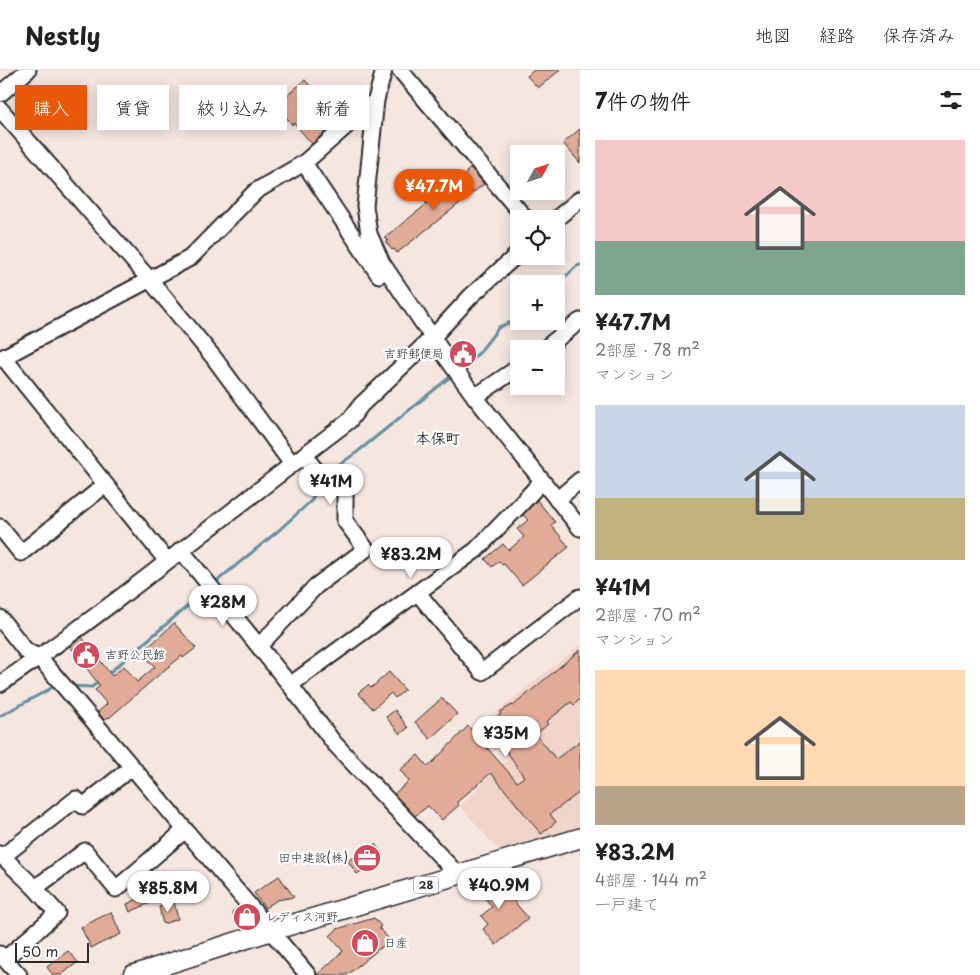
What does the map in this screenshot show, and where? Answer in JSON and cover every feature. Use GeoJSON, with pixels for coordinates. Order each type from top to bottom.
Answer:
{"type":"FeatureCollection","features":[{"type":"Feature","properties":{"kind":"main road","name":"28"},"geometry":{"type":"LineString","coordinates":[[133,975],[580,838]]}},
{"type":"Feature","properties":{"kind":"street"},"geometry":{"type":"LineString","coordinates":[[0,94],[28,70]]}},
{"type":"Feature","properties":{"kind":"street"},"geometry":{"type":"LineString","coordinates":[[384,70],[376,100],[365,206],[369,234],[382,263],[475,397],[541,482],[580,528]]}},
{"type":"Feature","properties":{"kind":"street"},"geometry":{"type":"LineString","coordinates":[[400,70],[518,210]]}},
{"type":"Feature","properties":{"kind":"street"},"geometry":{"type":"LineString","coordinates":[[167,562],[2,358],[190,258],[256,191],[304,163],[376,100]]}},
{"type":"Feature","properties":{"kind":"street"},"geometry":{"type":"LineString","coordinates":[[0,109],[150,280],[298,460],[322,478],[338,484],[345,494],[345,521],[366,549],[316,586],[259,646]]}},
{"type":"Feature","properties":{"kind":"street"},"geometry":{"type":"LineString","coordinates":[[304,163],[381,278],[396,283]]}},
{"type":"Feature","properties":{"kind":"street"},"geometry":{"type":"LineString","coordinates":[[565,212],[580,199]]}},
{"type":"Feature","properties":{"kind":"street"},"geometry":{"type":"LineString","coordinates":[[0,684],[167,562],[350,421],[361,405],[433,337],[471,296],[510,260]]}},
{"type":"Feature","properties":{"kind":"street"},"geometry":{"type":"LineString","coordinates":[[556,340],[580,321]]}},
{"type":"Feature","properties":{"kind":"street"},"geometry":{"type":"LineString","coordinates":[[475,397],[510,373]]}},
{"type":"Feature","properties":{"kind":"street"},"geometry":{"type":"LineString","coordinates":[[557,500],[580,480]]}},
{"type":"Feature","properties":{"kind":"street"},"geometry":{"type":"LineString","coordinates":[[290,685],[476,550],[541,482]]}},
{"type":"Feature","properties":{"kind":"street"},"geometry":{"type":"LineString","coordinates":[[0,527],[21,553],[105,485]]}},
{"type":"Feature","properties":{"kind":"street"},"geometry":{"type":"LineString","coordinates":[[181,550],[290,685],[334,743],[458,875]]}},
{"type":"Feature","properties":{"kind":"street"},"geometry":{"type":"LineString","coordinates":[[418,593],[482,672],[580,597]]}},
{"type":"Feature","properties":{"kind":"street"},"geometry":{"type":"LineString","coordinates":[[0,618],[26,650],[39,657],[308,975]]}},
{"type":"Feature","properties":{"kind":"street"},"geometry":{"type":"LineString","coordinates":[[19,975],[2,956],[57,913],[35,888],[1,856],[76,799],[82,806],[132,767]]}},
{"type":"Feature","properties":{"kind":"street"},"geometry":{"type":"LineString","coordinates":[[35,888],[85,850],[116,889],[185,830]]}},
{"type":"Feature","properties":{"kind":"shaded area"},"geometry":{"type":"Polygon","coordinates":[[[580,645],[580,826],[500,852],[460,806],[507,760],[480,725],[580,645]]]}},
{"type":"Feature","properties":{"kind":"building"},"geometry":{"type":"Polygon","coordinates":[[[534,70],[560,70],[538,88],[527,76],[534,70]]]}},
{"type":"Feature","properties":{"kind":"building"},"geometry":{"type":"Polygon","coordinates":[[[305,80],[309,85],[299,85],[305,80]]]}},
{"type":"Feature","properties":{"kind":"building"},"geometry":{"type":"Polygon","coordinates":[[[297,87],[297,126],[294,123],[292,125],[287,118],[287,96],[297,87]]]}},
{"type":"Feature","properties":{"kind":"building"},"geometry":{"type":"Polygon","coordinates":[[[580,129],[580,163],[565,145],[563,143],[580,129]]]}},
{"type":"Feature","properties":{"kind":"building"},"geometry":{"type":"Polygon","coordinates":[[[300,130],[327,130],[312,144],[300,130]]]}},
{"type":"Feature","properties":{"kind":"building"},"geometry":{"type":"Polygon","coordinates":[[[471,168],[484,184],[397,253],[394,249],[392,250],[385,237],[427,204],[425,202],[433,196],[435,199],[471,168]]]}},
{"type":"Feature","properties":{"kind":"building"},"geometry":{"type":"Polygon","coordinates":[[[537,500],[555,522],[551,525],[569,547],[522,585],[504,564],[502,565],[499,561],[492,567],[485,559],[503,544],[509,550],[524,537],[517,529],[528,520],[523,515],[537,500]]]}},
{"type":"Feature","properties":{"kind":"building"},"geometry":{"type":"Polygon","coordinates":[[[174,623],[196,648],[183,658],[182,656],[109,718],[104,720],[98,712],[107,704],[95,690],[100,686],[70,646],[82,637],[112,676],[124,666],[137,682],[155,667],[142,653],[174,623]]]}},
{"type":"Feature","properties":{"kind":"building"},"geometry":{"type":"Polygon","coordinates":[[[580,650],[580,699],[574,705],[571,702],[546,722],[548,724],[536,734],[556,759],[580,741],[580,792],[550,814],[556,822],[541,834],[491,773],[457,802],[459,805],[442,820],[428,806],[415,816],[394,794],[409,781],[400,770],[418,755],[428,767],[468,726],[517,782],[524,777],[488,724],[501,714],[500,712],[513,706],[580,650]]]}},
{"type":"Feature","properties":{"kind":"building"},"geometry":{"type":"Polygon","coordinates":[[[389,672],[405,690],[395,698],[391,693],[373,709],[358,693],[368,685],[371,688],[389,672]]]}},
{"type":"Feature","properties":{"kind":"building"},"geometry":{"type":"Polygon","coordinates":[[[442,698],[457,714],[430,739],[415,722],[442,698]]]}},
{"type":"Feature","properties":{"kind":"building"},"geometry":{"type":"Polygon","coordinates":[[[395,710],[408,728],[400,734],[386,717],[395,710]]]}},
{"type":"Feature","properties":{"kind":"building"},"geometry":{"type":"Polygon","coordinates":[[[375,844],[383,855],[357,874],[348,861],[375,844]]]}},
{"type":"Feature","properties":{"kind":"building"},"geometry":{"type":"Polygon","coordinates":[[[279,876],[294,897],[277,900],[265,908],[254,893],[279,876]]]}},
{"type":"Feature","properties":{"kind":"building"},"geometry":{"type":"Polygon","coordinates":[[[493,876],[528,918],[496,945],[483,929],[488,924],[481,916],[492,907],[473,883],[493,876]]]}},
{"type":"Feature","properties":{"kind":"building"},"geometry":{"type":"Polygon","coordinates":[[[149,894],[152,902],[130,912],[127,904],[149,894]]]}},
{"type":"Feature","properties":{"kind":"building"},"geometry":{"type":"Polygon","coordinates":[[[174,902],[178,919],[163,924],[159,907],[174,902]]]}},
{"type":"Feature","properties":{"kind":"building"},"geometry":{"type":"Polygon","coordinates":[[[238,907],[251,923],[241,926],[232,912],[238,907]]]}},
{"type":"Feature","properties":{"kind":"building"},"geometry":{"type":"Polygon","coordinates":[[[111,912],[121,934],[91,948],[81,927],[111,912]]]}},
{"type":"Feature","properties":{"kind":"building"},"geometry":{"type":"Polygon","coordinates":[[[374,918],[381,926],[379,928],[390,940],[347,975],[317,975],[343,951],[330,936],[337,929],[374,918]]]}},
{"type":"Feature","properties":{"kind":"building"},"geometry":{"type":"Polygon","coordinates":[[[68,951],[78,962],[61,975],[53,975],[47,967],[68,951]]]}},
{"type":"Feature","properties":{"kind":"waterway"},"geometry":{"type":"LineString","coordinates":[[565,277],[580,265]]}},
{"type":"Feature","properties":{"kind":"waterway"},"geometry":{"type":"LineString","coordinates":[[463,366],[479,353],[499,327],[510,323]]}},
{"type":"Feature","properties":{"kind":"waterway"},"geometry":{"type":"LineString","coordinates":[[325,474],[356,453],[450,377]]}},
{"type":"Feature","properties":{"kind":"waterway"},"geometry":{"type":"LineString","coordinates":[[217,581],[311,501],[320,482]]}},
{"type":"Feature","properties":{"kind":"waterway"},"geometry":{"type":"LineString","coordinates":[[108,674],[204,592]]}},
{"type":"Feature","properties":{"kind":"waterway"},"geometry":{"type":"LineString","coordinates":[[70,686],[92,687],[99,681]]}},
{"type":"Feature","properties":{"kind":"waterway"},"geometry":{"type":"LineString","coordinates":[[0,716],[57,685]]}},
{"type":"Feature","properties":{"kind":"place","name":"吉野郵便局"},"geometry":{"type":"Point","coordinates":[463,354]}},
{"type":"Feature","properties":{"kind":"place","name":"吉野公民館"},"geometry":{"type":"Point","coordinates":[86,655]}},
{"type":"Feature","properties":{"kind":"place","name":"田中建設(株)"},"geometry":{"type":"Point","coordinates":[367,858]}},
{"type":"Feature","properties":{"kind":"place","name":"レディス河野"},"geometry":{"type":"Point","coordinates":[247,917]}},
{"type":"Feature","properties":{"kind":"place","name":"日産"},"geometry":{"type":"Point","coordinates":[365,943]}},
{"type":"Feature","properties":{"kind":"district","name":"本保町"},"geometry":{"type":"Point","coordinates":[438,439]}}]}
